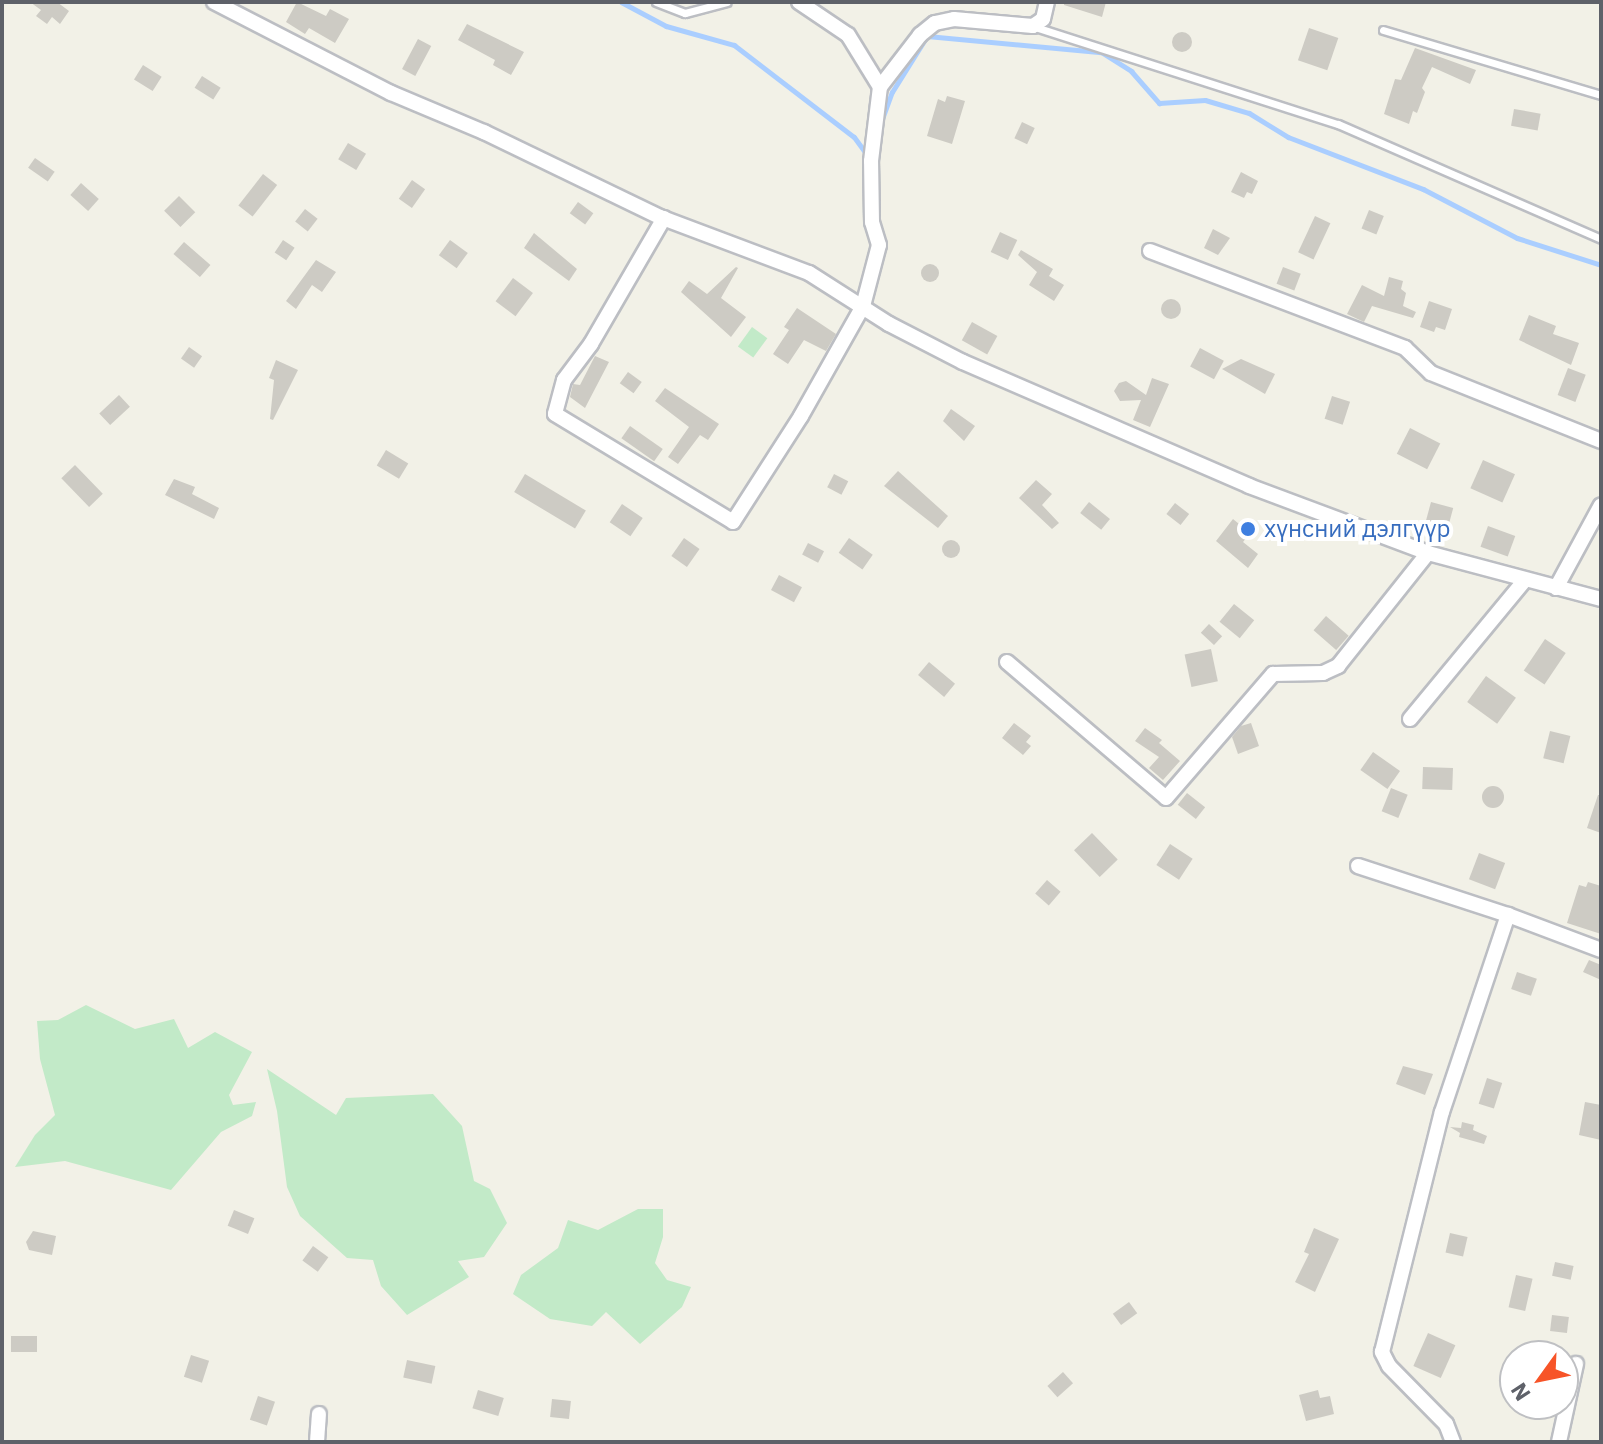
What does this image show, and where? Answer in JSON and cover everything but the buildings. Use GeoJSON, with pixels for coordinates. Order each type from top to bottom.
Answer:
{"type":"FeatureCollection","features":[{"type":"Feature","properties":{"kind":"street"},"geometry":{"type":"LineString","coordinates":[[214,2],[391,93],[484,132],[664,218],[809,273],[914,339],[1263,492],[1428,553],[1601,599]]}},
{"type":"Feature","properties":{"kind":"street"},"geometry":{"type":"LineString","coordinates":[[799,2],[848,35],[880,87]]}},
{"type":"Feature","properties":{"kind":"street"},"geometry":{"type":"LineString","coordinates":[[664,218],[591,344],[564,380],[555,414],[733,522],[801,416],[863,306],[879,245],[872,222],[871,161],[880,87],[920,35],[935,23],[954,19],[1033,26],[1043,19],[1047,2]]}},
{"type":"Feature","properties":{"kind":"street"},"geometry":{"type":"LineString","coordinates":[[1150,251],[1405,348],[1431,373],[1601,441]]}},
{"type":"Feature","properties":{"kind":"street"},"geometry":{"type":"LineString","coordinates":[[1556,588],[1601,505]]}},
{"type":"Feature","properties":{"kind":"street"},"geometry":{"type":"LineString","coordinates":[[1007,662],[1166,798],[1273,674],[1323,673],[1338,666],[1428,553]]}},
{"type":"Feature","properties":{"kind":"street"},"geometry":{"type":"LineString","coordinates":[[1410,719],[1525,580]]}},
{"type":"Feature","properties":{"kind":"street"},"geometry":{"type":"LineString","coordinates":[[1358,866],[1508,915],[1601,950]]}},
{"type":"Feature","properties":{"kind":"street"},"geometry":{"type":"LineString","coordinates":[[1453,1442],[1446,1424],[1389,1366],[1382,1352],[1442,1112],[1508,915]]}},
{"type":"Feature","properties":{"kind":"street"},"geometry":{"type":"LineString","coordinates":[[317,1442],[319,1414]]}},
{"type":"Feature","properties":{"kind":"street"},"geometry":{"type":"LineString","coordinates":[[1559,1442],[1564,1420]]}},
{"type":"Feature","properties":{"kind":"lane"},"geometry":{"type":"LineString","coordinates":[[656,2],[685,13],[727,2]]}},
{"type":"Feature","properties":{"kind":"lane"},"geometry":{"type":"LineString","coordinates":[[1033,26],[1338,124],[1601,239]]}},
{"type":"Feature","properties":{"kind":"lane"},"geometry":{"type":"LineString","coordinates":[[1383,30],[1601,95]]}},
{"type":"Feature","properties":{"kind":"green space"},"geometry":{"type":"Polygon","coordinates":[[[752,327],[767,338],[753,358],[738,346],[752,327]]]}},
{"type":"Feature","properties":{"kind":"green space"},"geometry":{"type":"Polygon","coordinates":[[[86,1005],[135,1029],[174,1019],[188,1048],[215,1032],[252,1052],[229,1095],[233,1105],[256,1102],[252,1116],[221,1132],[171,1190],[65,1161],[15,1167],[35,1135],[55,1115],[40,1059],[37,1021],[58,1020],[86,1005]]]}},
{"type":"Feature","properties":{"kind":"green space"},"geometry":{"type":"Polygon","coordinates":[[[267,1069],[336,1115],[346,1098],[433,1094],[462,1126],[474,1181],[490,1189],[507,1223],[484,1257],[458,1261],[469,1277],[407,1315],[381,1286],[373,1260],[347,1258],[300,1216],[287,1187],[277,1111],[267,1069]]]}},
{"type":"Feature","properties":{"kind":"green space"},"geometry":{"type":"Polygon","coordinates":[[[638,1209],[663,1209],[663,1237],[655,1263],[667,1280],[691,1287],[682,1307],[640,1344],[606,1312],[592,1326],[550,1319],[513,1294],[521,1275],[558,1248],[568,1220],[598,1230],[638,1209]]]}},
{"type":"Feature","properties":{"kind":"waterway"},"geometry":{"type":"LineString","coordinates":[[621,2],[666,26],[734,45],[854,137],[867,155]]}},
{"type":"Feature","properties":{"kind":"waterway"},"geometry":{"type":"LineString","coordinates":[[882,119],[892,92],[927,36],[1101,52],[1131,71],[1159,103],[1205,100],[1249,113],[1288,137],[1423,189],[1517,238],[1601,265]]}},
{"type":"Feature","properties":{"kind":"place","name":"хүнсний дэлгүүр"},"geometry":{"type":"Point","coordinates":[1248,529]}}]}
